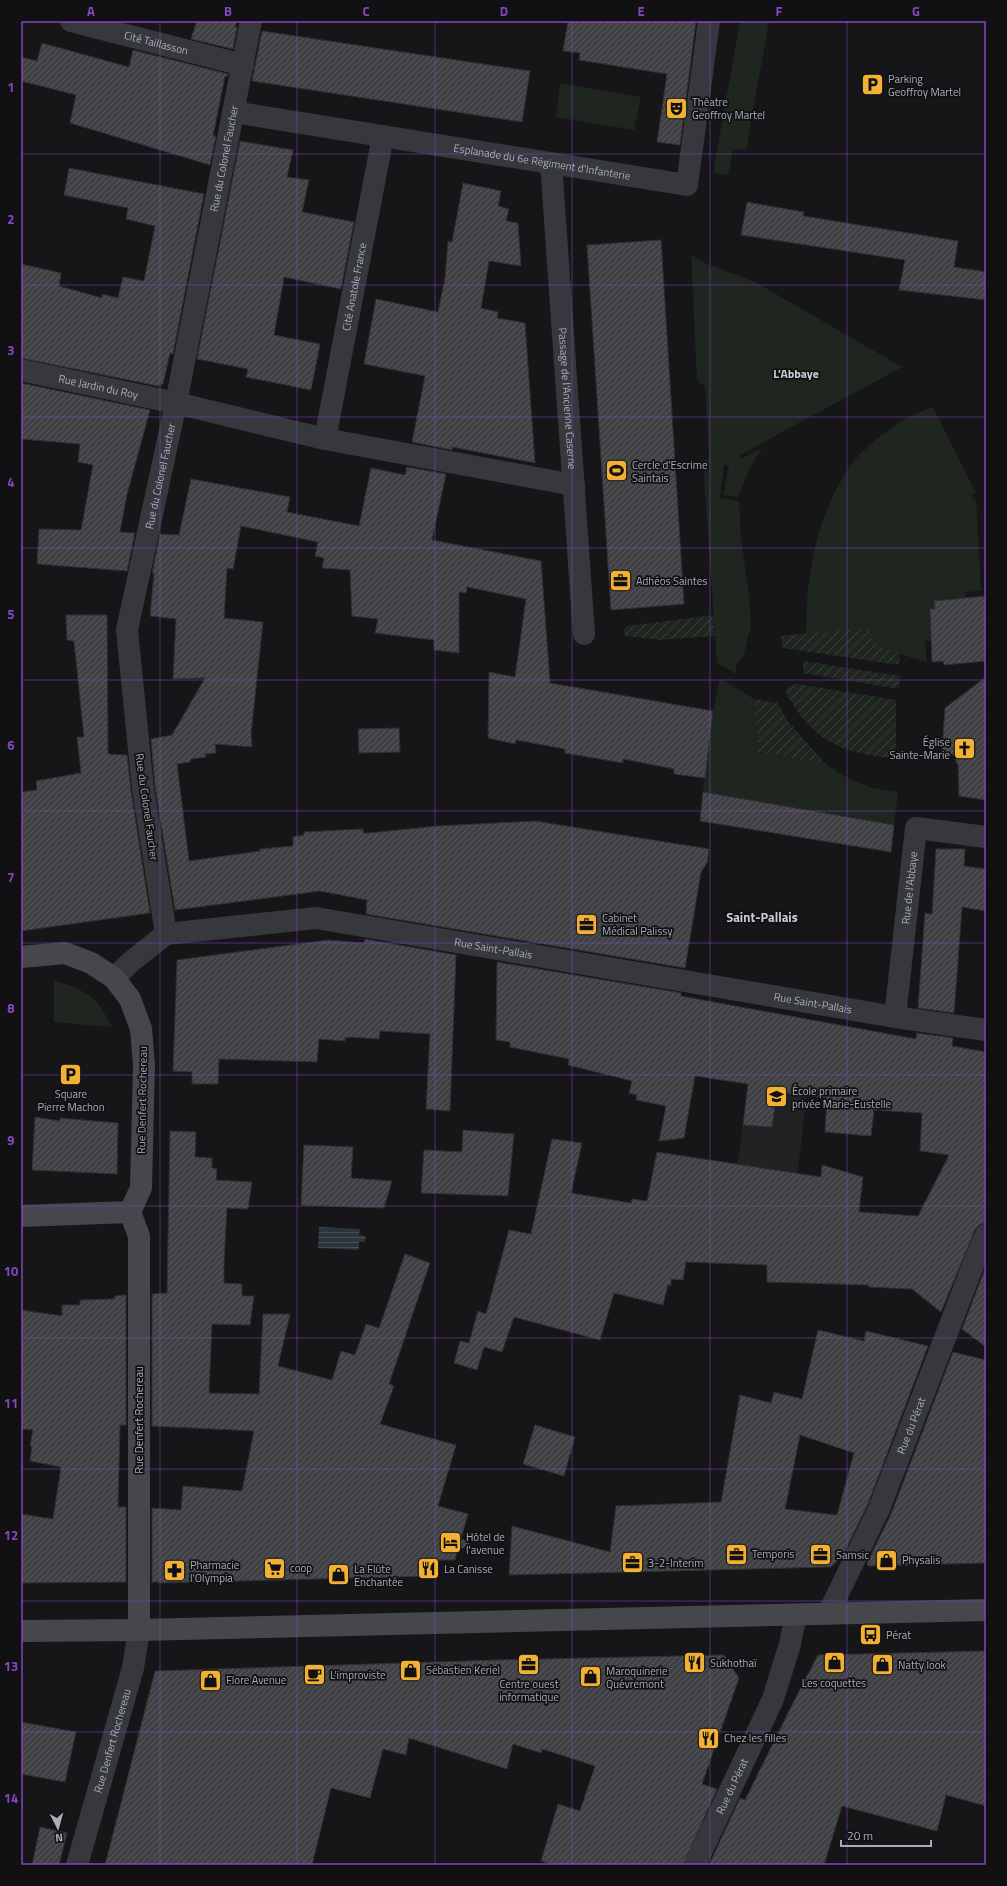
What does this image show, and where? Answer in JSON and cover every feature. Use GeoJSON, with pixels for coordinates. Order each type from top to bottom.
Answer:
{"type":"FeatureCollection","features":[{"type":"Feature","properties":{"kind":"main road"},"geometry":{"type":"LineString","coordinates":[[21,957],[65,953],[92,963],[114,978]]}},
{"type":"Feature","properties":{"kind":"main road","name":"Rue Denfert Rochereau"},"geometry":{"type":"LineString","coordinates":[[114,978],[130,999],[142,1029],[144,1065],[141,1188],[130,1212],[140,1236],[139,1630]]}},
{"type":"Feature","properties":{"kind":"main road"},"geometry":{"type":"LineString","coordinates":[[21,1216],[130,1212]]}},
{"type":"Feature","properties":{"kind":"main road"},"geometry":{"type":"LineString","coordinates":[[21,1630],[139,1630],[986,1610]]}},
{"type":"Feature","properties":{"kind":"street","name":"Cité Taillasson"},"geometry":{"type":"LineString","coordinates":[[71,21],[243,65]]}},
{"type":"Feature","properties":{"kind":"street","name":"Rue du Colonel Faucher"},"geometry":{"type":"LineString","coordinates":[[166,934],[143,789],[126,630],[176,403],[252,21]]}},
{"type":"Feature","properties":{"kind":"street","name":"Esplanade du 6e Régiment d'Infanterie"},"geometry":{"type":"LineString","coordinates":[[233,112],[687,185],[709,21]]}},
{"type":"Feature","properties":{"kind":"street","name":"Cité Anatole France"},"geometry":{"type":"LineString","coordinates":[[325,439],[384,136]]}},
{"type":"Feature","properties":{"kind":"street","name":"Passage de l'Ancienne Caserne"},"geometry":{"type":"LineString","coordinates":[[551,163],[584,634]]}},
{"type":"Feature","properties":{"kind":"street","name":"Rue Jardin du Roy"},"geometry":{"type":"LineString","coordinates":[[21,370],[176,403]]}},
{"type":"Feature","properties":{"kind":"street"},"geometry":{"type":"LineString","coordinates":[[176,403],[325,439],[574,485]]}},
{"type":"Feature","properties":{"kind":"street","name":"Rue de l'Abbaye"},"geometry":{"type":"LineString","coordinates":[[895,1018],[916,828],[986,837]]}},
{"type":"Feature","properties":{"kind":"street","name":"Rue Saint-Pallais"},"geometry":{"type":"LineString","coordinates":[[166,934],[316,918],[895,1018],[986,1030]]}},
{"type":"Feature","properties":{"kind":"street"},"geometry":{"type":"LineString","coordinates":[[114,978],[166,934]]}},
{"type":"Feature","properties":{"kind":"street","name":"Rue du Pérat"},"geometry":{"type":"LineString","coordinates":[[828,1614],[879,1509],[986,1235]]}},
{"type":"Feature","properties":{"kind":"street","name":"Rue du Pérat"},"geometry":{"type":"LineString","coordinates":[[695,1865],[773,1699],[790,1644],[796,1615]]}},
{"type":"Feature","properties":{"kind":"street","name":"Rue Denfert Rochereau"},"geometry":{"type":"LineString","coordinates":[[77,1865],[133,1668],[139,1630]]}},
{"type":"Feature","properties":{"kind":"shaded area"},"geometry":{"type":"Polygon","coordinates":[[[740,21],[769,21],[746,150],[733,149],[728,175],[713,173],[740,21]]]}},
{"type":"Feature","properties":{"kind":"shaded area"},"geometry":{"type":"Polygon","coordinates":[[[560,83],[641,97],[634,130],[556,117],[560,83]]]}},
{"type":"Feature","properties":{"kind":"shaded area"},"geometry":{"type":"Polygon","coordinates":[[[691,255],[705,263],[755,282],[902,367],[740,455],[741,459],[763,448],[752,465],[738,497],[723,495],[729,465],[724,465],[720,498],[739,501],[741,539],[749,594],[751,625],[744,654],[736,665],[736,674],[717,663],[703,462],[709,458],[705,387],[697,380],[691,255]]]}},
{"type":"Feature","properties":{"kind":"shaded area"},"geometry":{"type":"Polygon","coordinates":[[[933,407],[976,493],[972,494],[973,500],[976,500],[981,591],[965,592],[965,601],[934,601],[935,609],[930,609],[931,641],[925,641],[927,662],[900,654],[872,641],[806,633],[808,590],[815,548],[828,507],[837,487],[853,462],[873,442],[906,419],[933,407]]]}},
{"type":"Feature","properties":{"kind":"shaded area"},"geometry":{"type":"Polygon","coordinates":[[[713,615],[715,636],[659,640],[625,636],[623,630],[627,626],[713,615]]]}},
{"type":"Feature","properties":{"kind":"shaded area"},"geometry":{"type":"Polygon","coordinates":[[[870,628],[872,641],[900,654],[899,665],[783,648],[781,636],[806,633],[870,628]]]}},
{"type":"Feature","properties":{"kind":"shaded area"},"geometry":{"type":"Polygon","coordinates":[[[803,661],[900,676],[899,689],[803,673],[803,661]]]}},
{"type":"Feature","properties":{"kind":"shaded area"},"geometry":{"type":"Polygon","coordinates":[[[720,678],[754,699],[758,752],[826,764],[844,776],[872,788],[898,792],[894,825],[703,792],[713,711],[720,678]]]}},
{"type":"Feature","properties":{"kind":"shaded area"},"geometry":{"type":"Polygon","coordinates":[[[797,684],[896,700],[896,759],[848,750],[827,740],[801,717],[787,695],[786,690],[790,686],[797,684]]]}},
{"type":"Feature","properties":{"kind":"shaded area"},"geometry":{"type":"Polygon","coordinates":[[[754,699],[777,703],[789,723],[826,764],[758,752],[754,699]]]}},
{"type":"Feature","properties":{"kind":"shaded area"},"geometry":{"type":"Polygon","coordinates":[[[54,981],[77,988],[88,994],[97,1002],[112,1027],[54,1022],[54,981]]]}},
{"type":"Feature","properties":{"kind":"shaded area","name":"École primaire privée Marie-Eustelle"},"geometry":{"type":"Polygon","coordinates":[[[758,1010],[815,1021],[796,1188],[730,1222],[758,1010]]]}},
{"type":"Feature","properties":{"kind":"shaded area"},"geometry":{"type":"Polygon","coordinates":[[[319,1227],[360,1229],[359,1235],[365,1236],[366,1239],[364,1242],[359,1242],[359,1250],[318,1248],[319,1227]]]}},
{"type":"Feature","properties":{"kind":"building"},"geometry":{"type":"Polygon","coordinates":[[[197,21],[236,21],[235,27],[237,27],[233,49],[191,39],[197,21]]]}},
{"type":"Feature","properties":{"kind":"building","name":"Thêatre Geoffroy Martel"},"geometry":{"type":"Polygon","coordinates":[[[568,21],[696,21],[680,145],[657,142],[667,74],[579,60],[580,53],[563,51],[568,21]]]}},
{"type":"Feature","properties":{"kind":"building"},"geometry":{"type":"Polygon","coordinates":[[[262,31],[530,71],[522,122],[252,81],[262,31]]]}},
{"type":"Feature","properties":{"kind":"building"},"geometry":{"type":"Polygon","coordinates":[[[42,43],[129,67],[133,50],[228,74],[227,77],[225,76],[213,136],[216,136],[210,165],[70,123],[76,95],[21,81],[21,57],[37,61],[42,43]]]}},
{"type":"Feature","properties":{"kind":"building"},"geometry":{"type":"Polygon","coordinates":[[[240,141],[293,150],[287,177],[309,180],[302,212],[354,222],[341,289],[284,277],[274,335],[320,344],[311,390],[246,377],[248,369],[197,359],[240,141]]]}},
{"type":"Feature","properties":{"kind":"building"},"geometry":{"type":"Polygon","coordinates":[[[69,168],[204,194],[173,354],[170,353],[163,384],[158,386],[21,358],[21,264],[61,273],[59,286],[102,298],[102,294],[118,298],[123,277],[144,281],[155,226],[126,219],[128,208],[64,195],[69,168]]]}},
{"type":"Feature","properties":{"kind":"building"},"geometry":{"type":"Polygon","coordinates":[[[463,183],[501,191],[498,206],[509,209],[506,221],[518,223],[521,266],[489,261],[481,308],[498,312],[497,318],[525,323],[535,463],[452,447],[452,450],[412,442],[425,376],[364,364],[376,299],[438,312],[445,278],[448,241],[452,242],[463,183]]]}},
{"type":"Feature","properties":{"kind":"building"},"geometry":{"type":"Polygon","coordinates":[[[747,202],[804,212],[803,216],[958,241],[954,267],[986,272],[986,300],[899,290],[905,260],[741,235],[747,202]]]}},
{"type":"Feature","properties":{"kind":"building"},"geometry":{"type":"Polygon","coordinates":[[[661,240],[684,604],[611,610],[587,245],[661,240]]]}},
{"type":"Feature","properties":{"kind":"building"},"geometry":{"type":"Polygon","coordinates":[[[21,383],[150,410],[127,494],[120,532],[135,533],[127,571],[37,564],[39,529],[81,530],[93,465],[78,462],[80,444],[21,439],[21,383]]]}},
{"type":"Feature","properties":{"kind":"building"},"geometry":{"type":"Polygon","coordinates":[[[407,467],[446,474],[432,540],[541,561],[550,683],[713,711],[705,778],[674,774],[674,769],[623,759],[623,763],[565,753],[565,749],[516,740],[515,744],[488,738],[489,672],[515,677],[526,599],[467,587],[466,593],[459,592],[459,653],[434,650],[434,640],[375,633],[378,619],[352,616],[350,570],[322,568],[324,558],[315,556],[318,542],[241,526],[233,569],[227,568],[224,618],[263,622],[251,734],[252,747],[215,744],[216,753],[205,754],[206,757],[191,759],[190,762],[177,764],[189,861],[260,851],[260,849],[293,846],[293,837],[304,835],[304,832],[363,829],[363,833],[369,833],[438,826],[535,821],[709,849],[707,863],[701,872],[685,968],[366,914],[367,900],[320,891],[175,910],[155,787],[151,739],[172,735],[205,678],[173,679],[176,619],[150,616],[154,573],[152,573],[160,534],[179,535],[191,479],[290,497],[287,512],[359,526],[371,468],[405,475],[407,467]]]}},
{"type":"Feature","properties":{"kind":"building"},"geometry":{"type":"Polygon","coordinates":[[[986,596],[986,661],[944,665],[943,661],[932,662],[930,609],[935,609],[934,601],[986,596]]]}},
{"type":"Feature","properties":{"kind":"building"},"geometry":{"type":"Polygon","coordinates":[[[66,615],[107,615],[108,754],[127,755],[131,791],[150,913],[21,931],[21,792],[37,790],[36,781],[81,773],[77,737],[84,737],[74,641],[67,640],[66,615]]]}},
{"type":"Feature","properties":{"kind":"building","name":"Église Sainte-Marie"},"geometry":{"type":"Polygon","coordinates":[[[986,677],[986,800],[959,796],[958,763],[956,763],[956,756],[942,751],[945,708],[986,677]]]}},
{"type":"Feature","properties":{"kind":"building"},"geometry":{"type":"Polygon","coordinates":[[[399,728],[400,752],[359,753],[358,729],[399,728]]]}},
{"type":"Feature","properties":{"kind":"building"},"geometry":{"type":"Polygon","coordinates":[[[703,792],[894,825],[891,852],[700,821],[703,792]]]}},
{"type":"Feature","properties":{"kind":"building"},"geometry":{"type":"Polygon","coordinates":[[[936,849],[965,849],[964,866],[986,869],[986,911],[962,907],[954,1013],[918,1008],[925,913],[932,914],[936,849]]]}},
{"type":"Feature","properties":{"kind":"building"},"geometry":{"type":"Polygon","coordinates":[[[365,939],[456,955],[450,1111],[426,1109],[430,1034],[380,1031],[379,1039],[351,1037],[345,1038],[345,1041],[319,1039],[317,1062],[219,1059],[218,1084],[192,1084],[192,1072],[173,1071],[177,960],[328,940],[364,943],[365,939]]]}},
{"type":"Feature","properties":{"kind":"building"},"geometry":{"type":"Polygon","coordinates":[[[497,962],[681,993],[681,996],[916,1039],[917,1033],[953,1038],[952,1046],[986,1052],[986,1223],[979,1225],[975,1230],[941,1312],[912,1289],[869,1287],[869,1285],[767,1282],[767,1265],[686,1262],[683,1280],[671,1279],[671,1285],[668,1285],[663,1305],[614,1293],[600,1340],[514,1317],[502,1352],[484,1347],[477,1370],[454,1363],[460,1341],[469,1343],[478,1311],[486,1314],[509,1230],[531,1234],[552,1139],[582,1143],[571,1193],[631,1203],[632,1199],[647,1201],[657,1152],[821,1177],[822,1165],[863,1177],[859,1212],[918,1216],[949,1155],[920,1151],[922,1113],[874,1110],[871,1136],[825,1132],[827,1098],[777,1092],[772,1127],[743,1125],[748,1084],[695,1076],[684,1138],[659,1141],[666,1106],[636,1100],[637,1095],[629,1093],[632,1081],[568,1065],[569,1059],[510,1047],[510,1042],[496,1040],[497,962]]]}},
{"type":"Feature","properties":{"kind":"building"},"geometry":{"type":"Polygon","coordinates":[[[35,1117],[60,1121],[60,1118],[118,1123],[117,1174],[32,1170],[35,1117]]]}},
{"type":"Feature","properties":{"kind":"building"},"geometry":{"type":"Polygon","coordinates":[[[463,1130],[514,1134],[508,1196],[421,1193],[424,1150],[462,1152],[463,1130]]]}},
{"type":"Feature","properties":{"kind":"building"},"geometry":{"type":"Polygon","coordinates":[[[170,1131],[196,1132],[195,1157],[212,1158],[212,1168],[217,1169],[216,1180],[252,1182],[248,1209],[227,1208],[224,1262],[224,1283],[242,1284],[242,1296],[254,1296],[250,1325],[212,1324],[209,1393],[259,1394],[263,1314],[290,1314],[278,1366],[332,1380],[341,1351],[355,1355],[366,1324],[379,1328],[405,1254],[430,1263],[389,1384],[394,1386],[380,1424],[456,1445],[438,1506],[468,1514],[461,1538],[470,1544],[457,1551],[455,1560],[436,1560],[436,1576],[152,1582],[152,1508],[181,1510],[183,1486],[242,1491],[254,1431],[152,1426],[152,1294],[167,1293],[170,1131]]]}},
{"type":"Feature","properties":{"kind":"building"},"geometry":{"type":"Polygon","coordinates":[[[304,1145],[353,1147],[351,1178],[392,1181],[384,1208],[301,1205],[304,1145]]]}},
{"type":"Feature","properties":{"kind":"building"},"geometry":{"type":"Polygon","coordinates":[[[986,1266],[986,1347],[962,1329],[986,1266]]]}},
{"type":"Feature","properties":{"kind":"building"},"geometry":{"type":"Polygon","coordinates":[[[126,1295],[126,1425],[120,1425],[118,1507],[126,1507],[126,1582],[21,1583],[21,1514],[53,1519],[61,1467],[30,1461],[32,1446],[30,1446],[33,1430],[21,1429],[21,1310],[62,1316],[62,1305],[80,1305],[80,1300],[114,1299],[115,1296],[126,1295]]]}},
{"type":"Feature","properties":{"kind":"building"},"geometry":{"type":"Polygon","coordinates":[[[818,1330],[864,1341],[866,1331],[928,1346],[868,1504],[842,1557],[831,1567],[509,1575],[512,1526],[610,1552],[616,1506],[721,1502],[740,1395],[771,1403],[774,1392],[802,1399],[818,1330]],[[800,1435],[785,1509],[837,1515],[854,1453],[800,1435]]]}},
{"type":"Feature","properties":{"kind":"building"},"geometry":{"type":"Polygon","coordinates":[[[953,1352],[986,1360],[986,1563],[868,1566],[867,1563],[891,1514],[953,1352]]]}},
{"type":"Feature","properties":{"kind":"building"},"geometry":{"type":"Polygon","coordinates":[[[535,1425],[575,1437],[564,1476],[523,1464],[535,1425]]]}},
{"type":"Feature","properties":{"kind":"building"},"geometry":{"type":"Polygon","coordinates":[[[986,1651],[986,1806],[946,1795],[937,1831],[842,1806],[824,1865],[709,1865],[740,1798],[745,1800],[818,1655],[986,1651]]]}},
{"type":"Feature","properties":{"kind":"building"},"geometry":{"type":"Polygon","coordinates":[[[724,1655],[739,1678],[702,1784],[717,1789],[683,1865],[555,1865],[541,1861],[558,1804],[580,1811],[595,1766],[542,1749],[541,1753],[513,1744],[507,1769],[409,1738],[406,1755],[383,1749],[370,1798],[331,1788],[312,1865],[105,1865],[155,1671],[496,1660],[724,1655]]]}},
{"type":"Feature","properties":{"kind":"building"},"geometry":{"type":"Polygon","coordinates":[[[21,1722],[76,1732],[65,1782],[21,1774],[21,1722]]]}},
{"type":"Feature","properties":{"kind":"building"},"geometry":{"type":"Polygon","coordinates":[[[40,1827],[67,1833],[59,1865],[32,1865],[40,1827]]]}},
{"type":"Feature","properties":{"kind":"place","name":"Parking Geoffroy Martel"},"geometry":{"type":"Point","coordinates":[872,85]}},
{"type":"Feature","properties":{"kind":"place","name":"Thêatre Geoffroy Martel"},"geometry":{"type":"Point","coordinates":[676,108]}},
{"type":"Feature","properties":{"kind":"place","name":"Cercle d'Escrime Saintais"},"geometry":{"type":"Point","coordinates":[617,471]}},
{"type":"Feature","properties":{"kind":"place","name":"Adhéos Saintes"},"geometry":{"type":"Point","coordinates":[620,581]}},
{"type":"Feature","properties":{"kind":"place","name":"Église Sainte-Marie"},"geometry":{"type":"Point","coordinates":[965,748]}},
{"type":"Feature","properties":{"kind":"place","name":"Cabinet Médical Palissy"},"geometry":{"type":"Point","coordinates":[587,924]}},
{"type":"Feature","properties":{"kind":"place","name":"Square Pierre Machon"},"geometry":{"type":"Point","coordinates":[71,1074]}},
{"type":"Feature","properties":{"kind":"place","name":"École primaire privée Marie-Eustelle"},"geometry":{"type":"Point","coordinates":[776,1097]}},
{"type":"Feature","properties":{"kind":"place","name":"Hôtel de l'avenue"},"geometry":{"type":"Point","coordinates":[450,1543]}},
{"type":"Feature","properties":{"kind":"place","name":"Temporis"},"geometry":{"type":"Point","coordinates":[736,1554]}},
{"type":"Feature","properties":{"kind":"place","name":"Samsic"},"geometry":{"type":"Point","coordinates":[820,1555]}},
{"type":"Feature","properties":{"kind":"place","name":"Physalis"},"geometry":{"type":"Point","coordinates":[886,1560]}},
{"type":"Feature","properties":{"kind":"place","name":"3-2-Interim"},"geometry":{"type":"Point","coordinates":[633,1563]}},
{"type":"Feature","properties":{"kind":"place","name":"coop"},"geometry":{"type":"Point","coordinates":[275,1568]}},
{"type":"Feature","properties":{"kind":"place","name":"La Canisse"},"geometry":{"type":"Point","coordinates":[429,1569]}},
{"type":"Feature","properties":{"kind":"place","name":"Pharmacie l'Olympia"},"geometry":{"type":"Point","coordinates":[175,1571]}},
{"type":"Feature","properties":{"kind":"place","name":"La Flûte Enchantée"},"geometry":{"type":"Point","coordinates":[338,1575]}},
{"type":"Feature","properties":{"kind":"place","name":"Pérat"},"geometry":{"type":"Point","coordinates":[870,1635]}},
{"type":"Feature","properties":{"kind":"place","name":"Sukhothaï"},"geometry":{"type":"Point","coordinates":[694,1663]}},
{"type":"Feature","properties":{"kind":"place","name":"Les coquettes"},"geometry":{"type":"Point","coordinates":[834,1663]}},
{"type":"Feature","properties":{"kind":"place","name":"Centre ouest informatique"},"geometry":{"type":"Point","coordinates":[529,1664]}},
{"type":"Feature","properties":{"kind":"place","name":"Natty look"},"geometry":{"type":"Point","coordinates":[883,1665]}},
{"type":"Feature","properties":{"kind":"place","name":"Sébastien Keriel"},"geometry":{"type":"Point","coordinates":[411,1670]}},
{"type":"Feature","properties":{"kind":"place","name":"L'improviste"},"geometry":{"type":"Point","coordinates":[314,1675]}},
{"type":"Feature","properties":{"kind":"place","name":"Maroquinerie Quévremont"},"geometry":{"type":"Point","coordinates":[591,1677]}},
{"type":"Feature","properties":{"kind":"place","name":"Flore Avenue"},"geometry":{"type":"Point","coordinates":[210,1680]}},
{"type":"Feature","properties":{"kind":"place","name":"Chez les filles"},"geometry":{"type":"Point","coordinates":[709,1738]}},
{"type":"Feature","properties":{"kind":"district","name":"L'Abbaye"},"geometry":{"type":"Point","coordinates":[796,373]}},
{"type":"Feature","properties":{"kind":"district","name":"Saint-Pallais"},"geometry":{"type":"Point","coordinates":[762,917]}}]}
